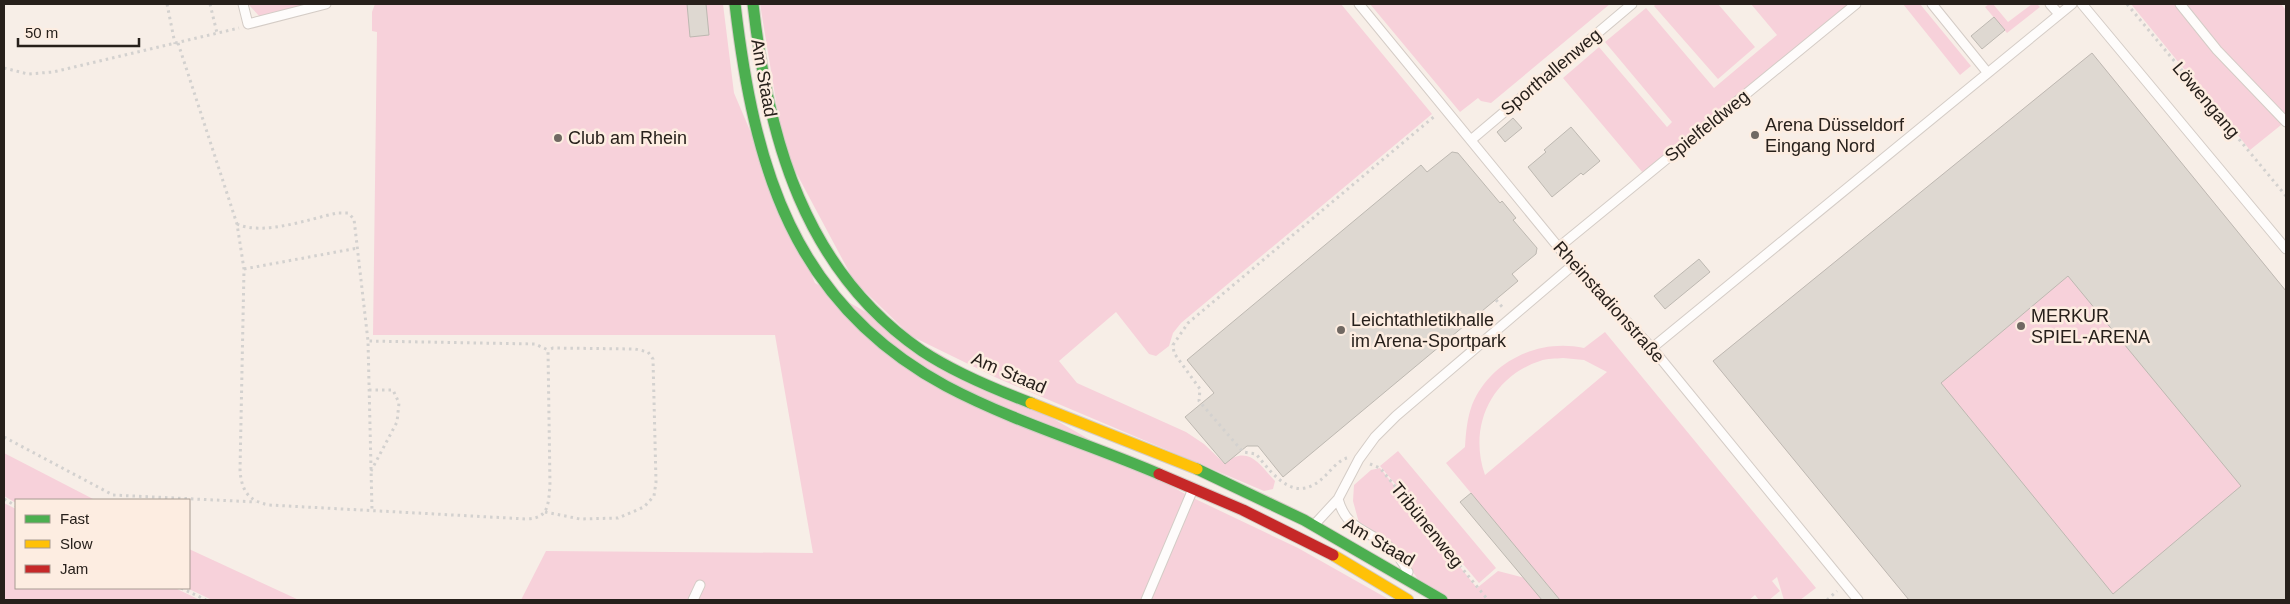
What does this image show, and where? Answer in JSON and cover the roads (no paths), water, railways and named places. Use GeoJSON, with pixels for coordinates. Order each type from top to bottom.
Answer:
{"type":"FeatureCollection","features":[{"type":"Feature","properties":{"kind":"street","name":"Am Staad"},"geometry":{"type":"LineString","coordinates":[[735,4],[746,85],[768,174],[785,218],[828,287],[853,315],[892,351],[946,386],[1193,488],[1289,532],[1408,600]]}},
{"type":"Feature","properties":{"kind":"street","name":"Am Staad"},"geometry":{"type":"LineString","coordinates":[[753,4],[770,116],[794,194],[807,221],[831,259],[862,298],[892,328],[948,367],[1160,453],[1260,497],[1314,525],[1442,600]]}},
{"type":"Feature","properties":{"kind":"lane"},"geometry":{"type":"LineString","coordinates":[[244,4],[248,24],[326,4]]}},
{"type":"Feature","properties":{"kind":"lane","name":"Rheinstadionstraße"},"geometry":{"type":"LineString","coordinates":[[1359,4],[1573,265],[1652,348],[1858,600]]}},
{"type":"Feature","properties":{"kind":"lane","name":"Sporthallenweg"},"geometry":{"type":"LineString","coordinates":[[1471,140],[1632,4]]}},
{"type":"Feature","properties":{"kind":"lane","name":"Spielfeldweg"},"geometry":{"type":"LineString","coordinates":[[1559,248],[1856,4]]}},
{"type":"Feature","properties":{"kind":"lane"},"geometry":{"type":"LineString","coordinates":[[1932,4],[1987,72]]}},
{"type":"Feature","properties":{"kind":"lane"},"geometry":{"type":"LineString","coordinates":[[2050,4],[2059,14]]}},
{"type":"Feature","properties":{"kind":"lane"},"geometry":{"type":"LineString","coordinates":[[1652,348],[2072,4]]}},
{"type":"Feature","properties":{"kind":"lane"},"geometry":{"type":"LineString","coordinates":[[2082,4],[2286,249]]}},
{"type":"Feature","properties":{"kind":"lane"},"geometry":{"type":"LineString","coordinates":[[2180,4],[2217,50],[2286,122]]}},
{"type":"Feature","properties":{"kind":"lane"},"geometry":{"type":"LineString","coordinates":[[1314,525],[1338,499],[1359,459],[1375,437],[1396,416],[1573,265]]}},
{"type":"Feature","properties":{"kind":"lane"},"geometry":{"type":"LineString","coordinates":[[1146,600],[1193,488]]}},
{"type":"Feature","properties":{"kind":"lane"},"geometry":{"type":"LineString","coordinates":[[1338,499],[1342,513],[1350,523],[1387,545],[1397,554],[1415,583]]}},
{"type":"Feature","properties":{"kind":"lane"},"geometry":{"type":"LineString","coordinates":[[693,600],[700,585]]}},
{"type":"Feature","properties":{"kind":"place","name":"Arena Düsseldorf Eingang Nord"},"geometry":{"type":"Point","coordinates":[1755,135]}},
{"type":"Feature","properties":{"kind":"place","name":"Club am Rhein"},"geometry":{"type":"Point","coordinates":[558,138]}},
{"type":"Feature","properties":{"kind":"place","name":"MERKUR SPIEL-ARENA"},"geometry":{"type":"Point","coordinates":[2021,326]}},
{"type":"Feature","properties":{"kind":"place","name":"Leichtathletikhalle im Arena-Sportpark"},"geometry":{"type":"Point","coordinates":[1341,330]}}]}
